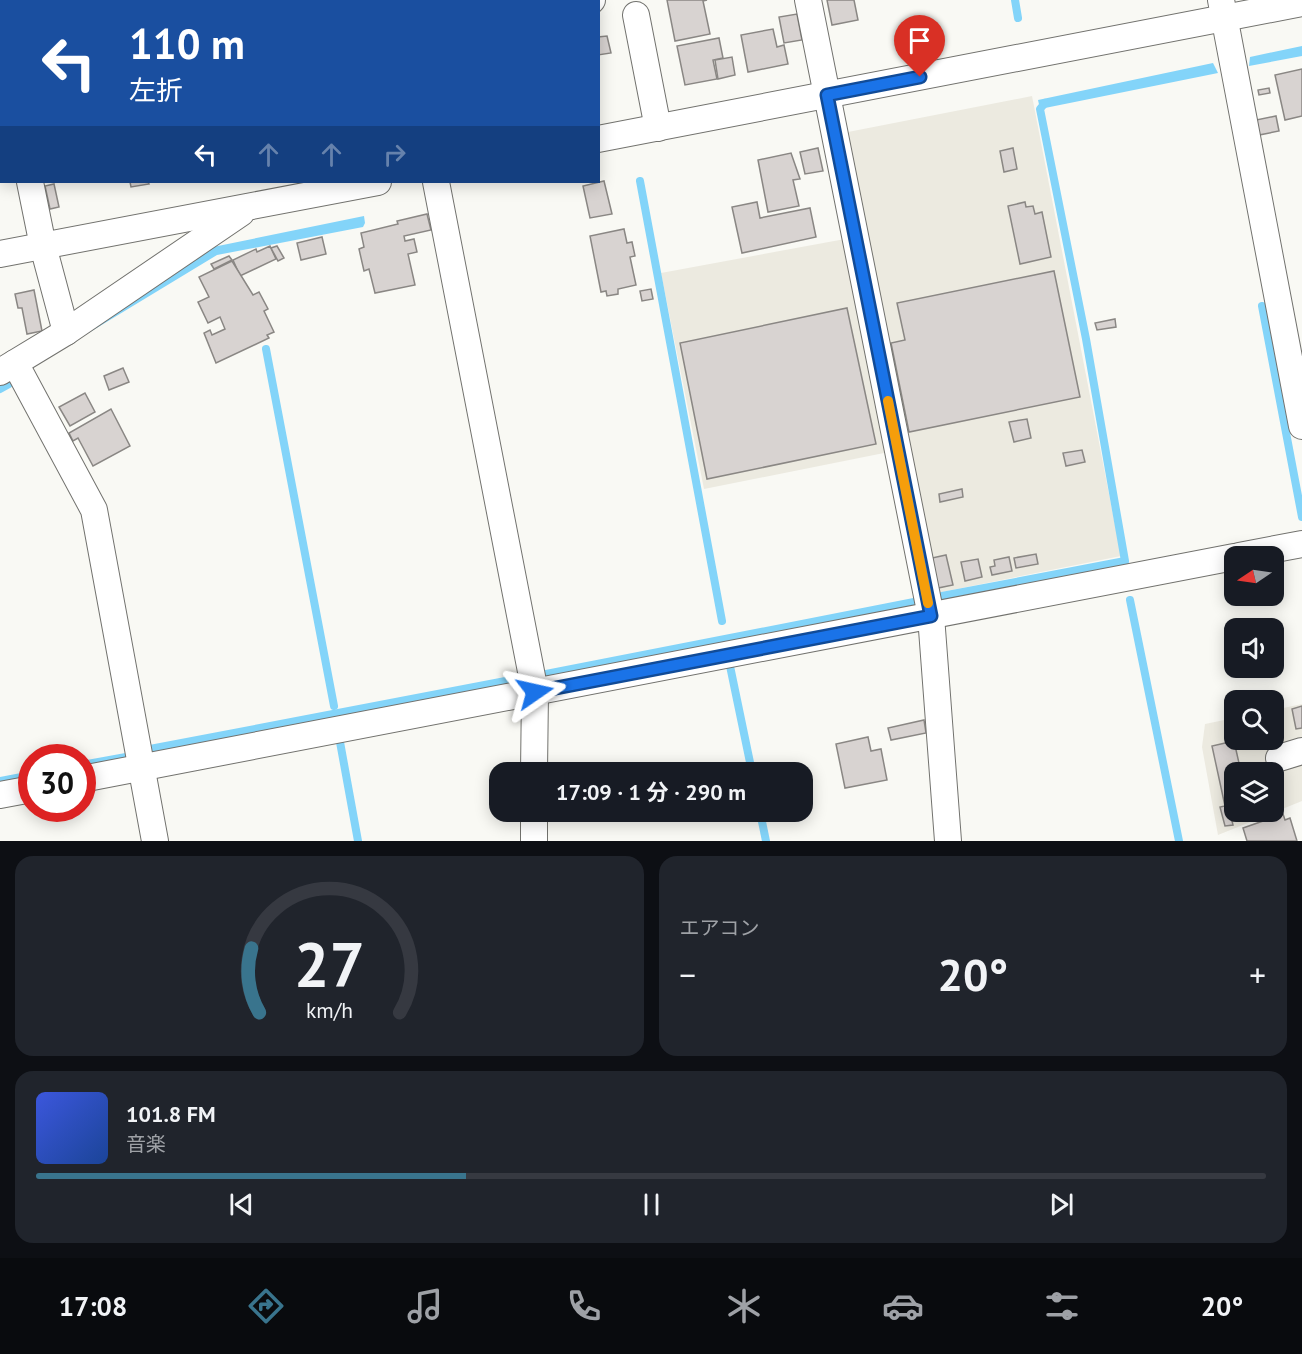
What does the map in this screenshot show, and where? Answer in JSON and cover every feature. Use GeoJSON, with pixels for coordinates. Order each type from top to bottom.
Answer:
{"type":"FeatureCollection","features":[{"type":"Feature","properties":{"kind":"street"},"geometry":{"type":"LineString","coordinates":[[808,0],[931,616],[948,841]]}},
{"type":"Feature","properties":{"kind":"street"},"geometry":{"type":"LineString","coordinates":[[600,139],[827,95],[1223,9],[1302,3]]}},
{"type":"Feature","properties":{"kind":"street"},"geometry":{"type":"LineString","coordinates":[[1223,9],[1302,426]]}},
{"type":"Feature","properties":{"kind":"street"},"geometry":{"type":"LineString","coordinates":[[636,15],[658,128]]}},
{"type":"Feature","properties":{"kind":"street"},"geometry":{"type":"LineString","coordinates":[[30,183],[43,246],[66,332]]}},
{"type":"Feature","properties":{"kind":"street"},"geometry":{"type":"LineString","coordinates":[[0,254],[373,183]]}},
{"type":"Feature","properties":{"kind":"street"},"geometry":{"type":"LineString","coordinates":[[436,183],[535,692],[534,762]]}},
{"type":"Feature","properties":{"kind":"street"},"geometry":{"type":"LineString","coordinates":[[155,841],[94,510],[8,368],[66,332],[251,206]]}},
{"type":"Feature","properties":{"kind":"street"},"geometry":{"type":"LineString","coordinates":[[1284,547],[1302,544]]}},
{"type":"Feature","properties":{"kind":"street"},"geometry":{"type":"LineString","coordinates":[[96,776],[1224,559]]}},
{"type":"Feature","properties":{"kind":"street"},"geometry":{"type":"LineString","coordinates":[[0,795],[18,792]]}},
{"type":"Feature","properties":{"kind":"street"},"geometry":{"type":"LineString","coordinates":[[534,822],[534,841]]}},
{"type":"Feature","properties":{"kind":"shaded area"},"geometry":{"type":"Polygon","coordinates":[[[1032,96],[1121,556],[937,593],[848,132],[1032,96]]]}},
{"type":"Feature","properties":{"kind":"shaded area"},"geometry":{"type":"Polygon","coordinates":[[[845,239],[889,452],[704,489],[661,273],[845,239]]]}},
{"type":"Feature","properties":{"kind":"shaded area"},"geometry":{"type":"Polygon","coordinates":[[[1302,704],[1302,801],[1284,808],[1284,762],[1224,762],[1224,822],[1250,822],[1218,835],[1202,747],[1205,724],[1224,720],[1224,750],[1284,750],[1284,708],[1302,704]]]}},
{"type":"Feature","properties":{"kind":"water"},"geometry":{"type":"Polygon","coordinates":[[[1302,46],[1302,56],[1249,66],[1250,57],[1302,46]]]}},
{"type":"Feature","properties":{"kind":"water"},"geometry":{"type":"Polygon","coordinates":[[[1213,63],[1218,73],[1040,109],[1038,100],[1213,63]]]}},
{"type":"Feature","properties":{"kind":"water"},"geometry":{"type":"Polygon","coordinates":[[[364,216],[363,227],[217,255],[29,369],[213,247],[364,216]]]}},
{"type":"Feature","properties":{"kind":"building"},"geometry":{"type":"Polygon","coordinates":[[[667,0],[707,0],[703,1],[710,34],[675,41],[667,0]]]}},
{"type":"Feature","properties":{"kind":"building"},"geometry":{"type":"Polygon","coordinates":[[[827,0],[854,0],[858,20],[832,25],[827,0]]]}},
{"type":"Feature","properties":{"kind":"building"},"geometry":{"type":"Polygon","coordinates":[[[797,14],[802,40],[784,43],[779,17],[797,14]]]}},
{"type":"Feature","properties":{"kind":"building"},"geometry":{"type":"Polygon","coordinates":[[[773,29],[777,47],[784,45],[788,64],[748,72],[741,35],[773,29]]]}},
{"type":"Feature","properties":{"kind":"building"},"geometry":{"type":"Polygon","coordinates":[[[607,36],[611,53],[600,55],[600,37],[607,36]]]}},
{"type":"Feature","properties":{"kind":"building"},"geometry":{"type":"Polygon","coordinates":[[[719,38],[723,58],[713,60],[717,79],[685,85],[677,46],[719,38]]]}},
{"type":"Feature","properties":{"kind":"building"},"geometry":{"type":"Polygon","coordinates":[[[732,57],[735,75],[718,79],[715,60],[732,57]]]}},
{"type":"Feature","properties":{"kind":"building"},"geometry":{"type":"Polygon","coordinates":[[[1302,69],[1302,116],[1285,120],[1275,75],[1302,69]]]}},
{"type":"Feature","properties":{"kind":"building"},"geometry":{"type":"Polygon","coordinates":[[[1269,88],[1270,93],[1259,95],[1258,90],[1269,88]]]}},
{"type":"Feature","properties":{"kind":"building"},"geometry":{"type":"Polygon","coordinates":[[[1276,116],[1279,131],[1259,135],[1256,120],[1276,116]]]}},
{"type":"Feature","properties":{"kind":"building"},"geometry":{"type":"Polygon","coordinates":[[[818,148],[823,171],[805,174],[800,152],[818,148]]]}},
{"type":"Feature","properties":{"kind":"building"},"geometry":{"type":"Polygon","coordinates":[[[1013,148],[1017,169],[1004,172],[1000,151],[1013,148]]]}},
{"type":"Feature","properties":{"kind":"building"},"geometry":{"type":"Polygon","coordinates":[[[791,153],[800,179],[793,180],[799,206],[768,212],[758,160],[791,153]]]}},
{"type":"Feature","properties":{"kind":"building"},"geometry":{"type":"Polygon","coordinates":[[[604,181],[612,214],[590,218],[583,186],[604,181]]]}},
{"type":"Feature","properties":{"kind":"building"},"geometry":{"type":"Polygon","coordinates":[[[130,183],[149,184],[131,187],[130,183]]]}},
{"type":"Feature","properties":{"kind":"building"},"geometry":{"type":"Polygon","coordinates":[[[54,184],[59,207],[50,209],[45,186],[54,184]]]}},
{"type":"Feature","properties":{"kind":"building"},"geometry":{"type":"Polygon","coordinates":[[[757,202],[760,218],[810,208],[816,237],[742,253],[732,207],[757,202]]]}},
{"type":"Feature","properties":{"kind":"building"},"geometry":{"type":"Polygon","coordinates":[[[1025,202],[1026,207],[1033,206],[1035,214],[1042,212],[1051,257],[1020,264],[1008,206],[1025,202]]]}},
{"type":"Feature","properties":{"kind":"building"},"geometry":{"type":"Polygon","coordinates":[[[427,214],[431,230],[404,236],[405,241],[414,239],[417,252],[408,254],[415,285],[375,293],[369,269],[364,271],[359,249],[364,247],[361,233],[427,214]]]}},
{"type":"Feature","properties":{"kind":"building"},"geometry":{"type":"Polygon","coordinates":[[[624,229],[627,243],[632,242],[635,256],[630,257],[636,285],[618,289],[618,294],[607,296],[606,291],[601,292],[590,236],[624,229]]]}},
{"type":"Feature","properties":{"kind":"building"},"geometry":{"type":"Polygon","coordinates":[[[322,237],[326,254],[301,260],[297,243],[322,237]]]}},
{"type":"Feature","properties":{"kind":"building"},"geometry":{"type":"Polygon","coordinates":[[[270,246],[276,259],[240,276],[233,260],[256,249],[257,252],[270,246]]]}},
{"type":"Feature","properties":{"kind":"building"},"geometry":{"type":"Polygon","coordinates":[[[277,246],[284,258],[278,261],[271,248],[277,246]]]}},
{"type":"Feature","properties":{"kind":"building"},"geometry":{"type":"Polygon","coordinates":[[[229,256],[232,260],[214,269],[211,264],[229,256]]]}},
{"type":"Feature","properties":{"kind":"building"},"geometry":{"type":"Polygon","coordinates":[[[232,261],[253,295],[259,292],[268,309],[264,311],[274,332],[267,335],[269,338],[216,363],[204,333],[210,330],[212,335],[225,329],[220,317],[208,323],[198,302],[209,297],[199,277],[232,261]]]}},
{"type":"Feature","properties":{"kind":"building"},"geometry":{"type":"Polygon","coordinates":[[[1054,271],[1080,397],[909,432],[891,343],[905,340],[897,303],[1054,271]]]}},
{"type":"Feature","properties":{"kind":"building"},"geometry":{"type":"Polygon","coordinates":[[[651,289],[653,299],[642,301],[640,291],[651,289]]]}},
{"type":"Feature","properties":{"kind":"building"},"geometry":{"type":"Polygon","coordinates":[[[34,290],[42,331],[27,334],[22,308],[18,308],[15,294],[34,290]]]}},
{"type":"Feature","properties":{"kind":"building"},"geometry":{"type":"Polygon","coordinates":[[[847,308],[876,444],[707,479],[680,343],[847,308]]]}},
{"type":"Feature","properties":{"kind":"building"},"geometry":{"type":"Polygon","coordinates":[[[1115,319],[1116,327],[1097,330],[1095,323],[1115,319]]]}},
{"type":"Feature","properties":{"kind":"building"},"geometry":{"type":"Polygon","coordinates":[[[123,368],[129,382],[109,390],[104,376],[123,368]]]}},
{"type":"Feature","properties":{"kind":"building"},"geometry":{"type":"Polygon","coordinates":[[[85,393],[95,412],[70,426],[59,407],[85,393]]]}},
{"type":"Feature","properties":{"kind":"building"},"geometry":{"type":"Polygon","coordinates":[[[111,409],[130,446],[93,466],[78,438],[73,441],[69,433],[111,409]]]}},
{"type":"Feature","properties":{"kind":"building"},"geometry":{"type":"Polygon","coordinates":[[[1027,419],[1031,438],[1014,442],[1009,422],[1027,419]]]}},
{"type":"Feature","properties":{"kind":"building"},"geometry":{"type":"Polygon","coordinates":[[[1082,450],[1085,462],[1066,466],[1063,453],[1082,450]]]}},
{"type":"Feature","properties":{"kind":"building"},"geometry":{"type":"Polygon","coordinates":[[[962,489],[963,497],[940,502],[939,494],[962,489]]]}},
{"type":"Feature","properties":{"kind":"building"},"geometry":{"type":"Polygon","coordinates":[[[1036,554],[1038,564],[1016,568],[1014,558],[1036,554]]]}},
{"type":"Feature","properties":{"kind":"building"},"geometry":{"type":"Polygon","coordinates":[[[946,555],[953,585],[938,588],[932,558],[946,555]]]}},
{"type":"Feature","properties":{"kind":"building"},"geometry":{"type":"Polygon","coordinates":[[[1009,557],[1012,571],[992,575],[990,567],[995,566],[994,560],[1009,557]]]}},
{"type":"Feature","properties":{"kind":"building"},"geometry":{"type":"Polygon","coordinates":[[[978,559],[982,577],[965,581],[961,562],[978,559]]]}},
{"type":"Feature","properties":{"kind":"building"},"geometry":{"type":"Polygon","coordinates":[[[1302,706],[1302,728],[1296,729],[1292,709],[1302,706]]]}},
{"type":"Feature","properties":{"kind":"building"},"geometry":{"type":"Polygon","coordinates":[[[924,720],[926,733],[891,740],[888,728],[924,720]]]}},
{"type":"Feature","properties":{"kind":"building"},"geometry":{"type":"Polygon","coordinates":[[[868,737],[871,751],[881,749],[887,780],[845,788],[836,744],[868,737]]]}},
{"type":"Feature","properties":{"kind":"building"},"geometry":{"type":"Polygon","coordinates":[[[1224,743],[1224,750],[1236,750],[1239,762],[1224,762],[1224,801],[1212,746],[1224,743]]]}},
{"type":"Feature","properties":{"kind":"building"},"geometry":{"type":"Polygon","coordinates":[[[1224,806],[1224,822],[1232,822],[1233,825],[1225,826],[1220,807],[1224,806]]]}},
{"type":"Feature","properties":{"kind":"building"},"geometry":{"type":"Polygon","coordinates":[[[1284,817],[1285,820],[1290,818],[1297,841],[1247,841],[1243,828],[1260,822],[1284,822],[1284,817]]]}},
{"type":"Feature","properties":{"kind":"waterway"},"geometry":{"type":"LineString","coordinates":[[1015,0],[1018,18]]}},
{"type":"Feature","properties":{"kind":"waterway"},"geometry":{"type":"LineString","coordinates":[[942,596],[1125,561],[1086,339],[1040,109],[1045,103]]}},
{"type":"Feature","properties":{"kind":"waterway"},"geometry":{"type":"LineString","coordinates":[[640,181],[722,621]]}},
{"type":"Feature","properties":{"kind":"waterway"},"geometry":{"type":"LineString","coordinates":[[1262,306],[1302,517]]}},
{"type":"Feature","properties":{"kind":"waterway"},"geometry":{"type":"LineString","coordinates":[[266,349],[334,706]]}},
{"type":"Feature","properties":{"kind":"waterway"},"geometry":{"type":"LineString","coordinates":[[0,389],[9,384]]}},
{"type":"Feature","properties":{"kind":"waterway"},"geometry":{"type":"LineString","coordinates":[[1130,600],[1179,841]]}},
{"type":"Feature","properties":{"kind":"waterway"},"geometry":{"type":"LineString","coordinates":[[541,675],[914,602]]}},
{"type":"Feature","properties":{"kind":"waterway"},"geometry":{"type":"LineString","coordinates":[[730,666],[750,762]]}},
{"type":"Feature","properties":{"kind":"waterway"},"geometry":{"type":"LineString","coordinates":[[150,749],[521,678]]}},
{"type":"Feature","properties":{"kind":"waterway"},"geometry":{"type":"LineString","coordinates":[[340,742],[358,841]]}},
{"type":"Feature","properties":{"kind":"waterway"},"geometry":{"type":"LineString","coordinates":[[96,762],[126,757]]}},
{"type":"Feature","properties":{"kind":"waterway"},"geometry":{"type":"LineString","coordinates":[[0,781],[18,778]]}},
{"type":"Feature","properties":{"kind":"waterway"},"geometry":{"type":"LineString","coordinates":[[762,822],[766,841]]}},
{"type":"Feature","properties":{"kind":"slow traffic"},"geometry":{"type":"LineString","coordinates":[[888,401],[928,603]]}},
{"type":"Feature","properties":{"kind":"route"},"geometry":{"type":"LineString","coordinates":[[535,692],[931,616],[827,95],[920,77]]}}]}
